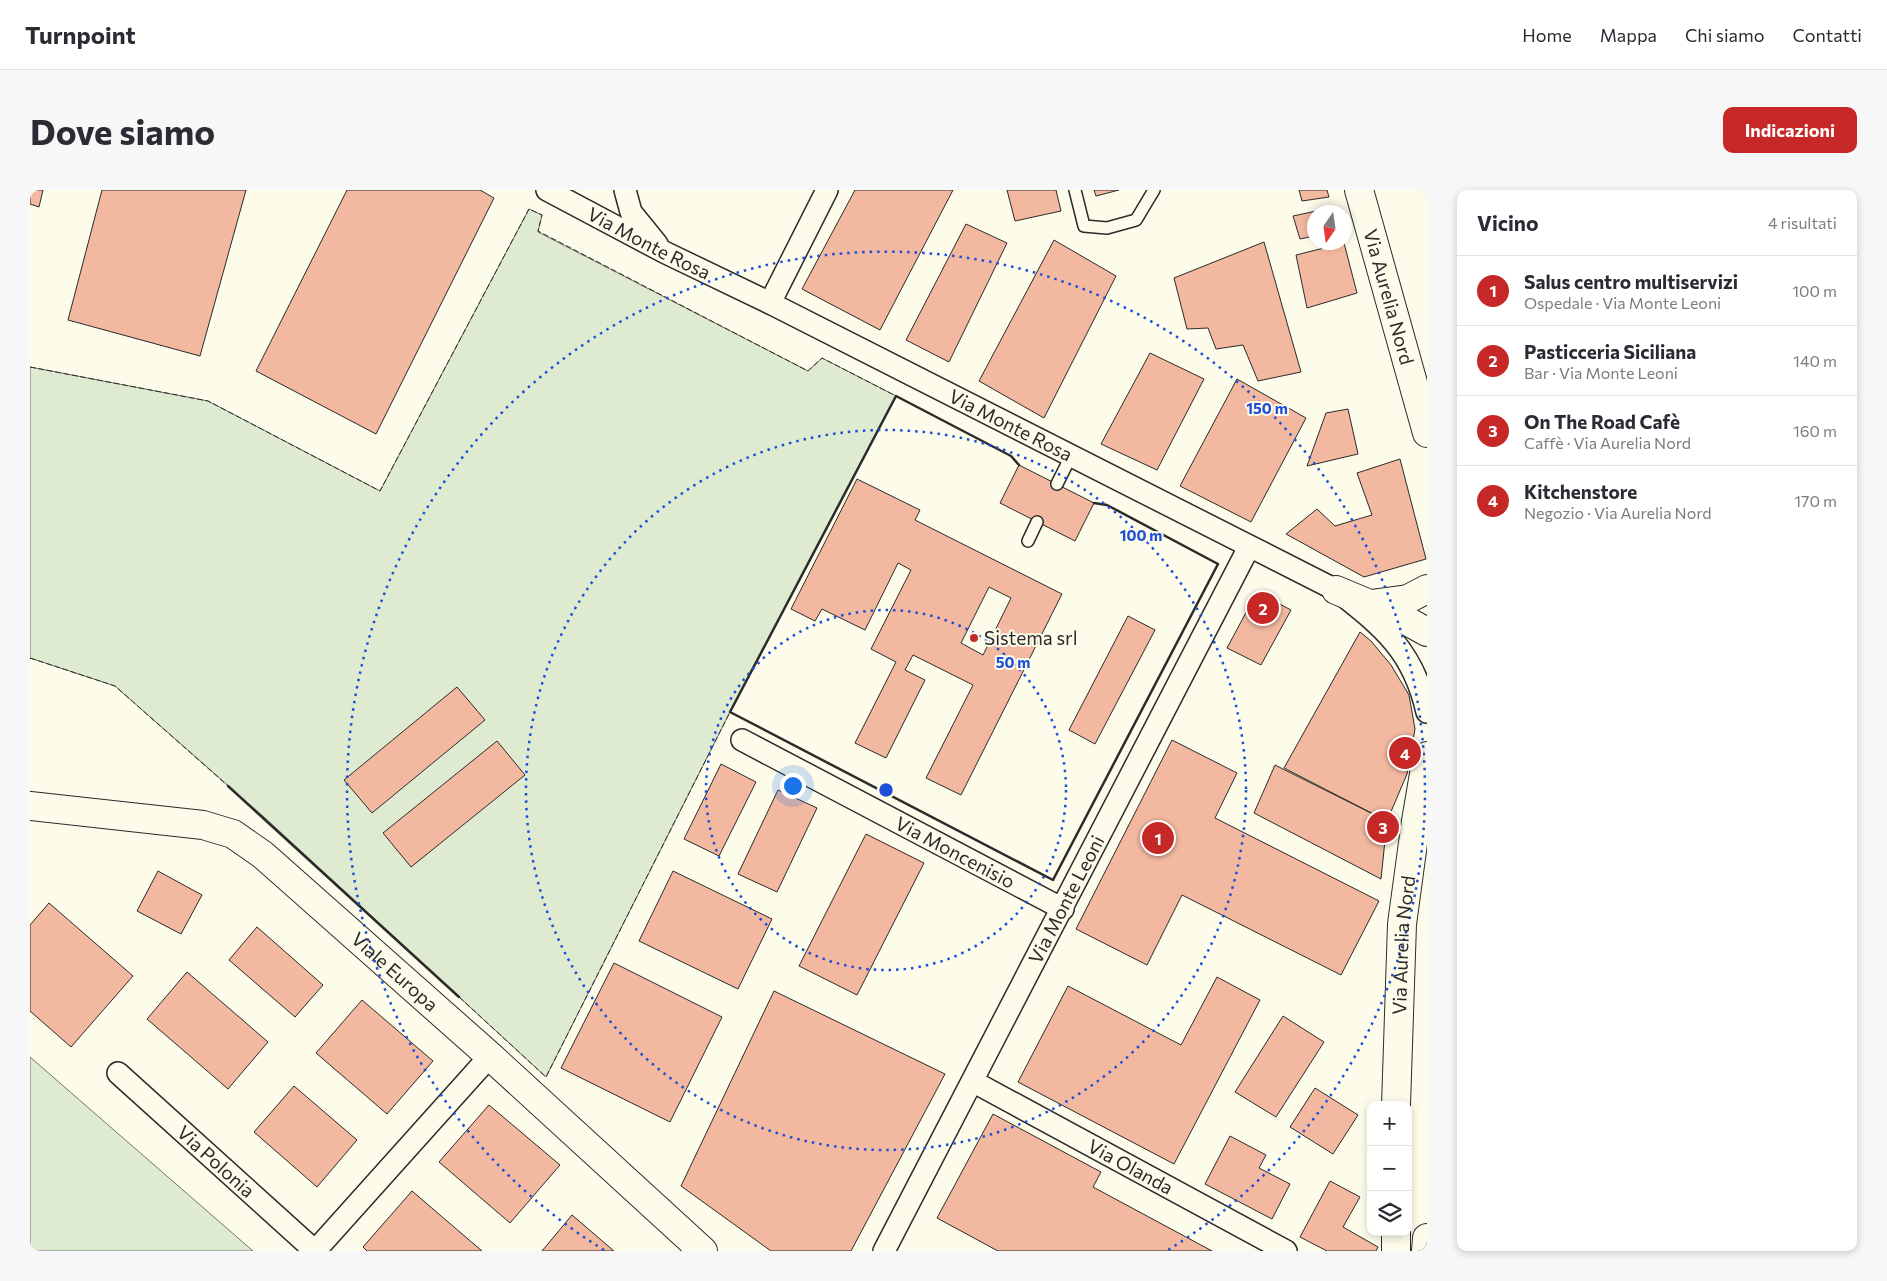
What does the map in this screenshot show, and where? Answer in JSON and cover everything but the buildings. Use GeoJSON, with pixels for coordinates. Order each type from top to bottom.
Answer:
{"type":"FeatureCollection","features":[{"type":"Feature","properties":{"kind":"street","name":"Via Monte Rosa"},"geometry":{"type":"LineString","coordinates":[[547,190],[664,252],[770,303],[1336,590],[1391,636],[1412,668],[1427,712]]}},
{"type":"Feature","properties":{"kind":"street"},"geometry":{"type":"LineString","coordinates":[[625,190],[631,212],[664,252]]}},
{"type":"Feature","properties":{"kind":"street"},"geometry":{"type":"LineString","coordinates":[[770,303],[827,190]]}},
{"type":"Feature","properties":{"kind":"street","name":"Via Aurelia Nord"},"geometry":{"type":"LineString","coordinates":[[1358,190],[1427,433]]}},
{"type":"Feature","properties":{"kind":"street","name":"Via Monte Leoni"},"geometry":{"type":"LineString","coordinates":[[884,1251],[974,1082],[1249,546]]}},
{"type":"Feature","properties":{"kind":"street"},"geometry":{"type":"LineString","coordinates":[[1371,604],[1408,599],[1427,589]]}},
{"type":"Feature","properties":{"kind":"street"},"geometry":{"type":"LineString","coordinates":[[1336,590],[1371,604],[1427,632]]}},
{"type":"Feature","properties":{"kind":"street","name":"Via Moncenisio"},"geometry":{"type":"LineString","coordinates":[[742,740],[1063,909]]}},
{"type":"Feature","properties":{"kind":"street","name":"Via Aurelia Nord"},"geometry":{"type":"LineString","coordinates":[[1396,1101],[1402,924],[1427,756]]}},
{"type":"Feature","properties":{"kind":"street","name":"Viale Europa"},"geometry":{"type":"LineString","coordinates":[[30,806],[203,825],[234,834],[263,855],[490,1056],[703,1251]]}},
{"type":"Feature","properties":{"kind":"street","name":"Via Polonia"},"geometry":{"type":"LineString","coordinates":[[118,1074],[315,1251],[490,1056]]}},
{"type":"Feature","properties":{"kind":"street","name":"Via Olanda"},"geometry":{"type":"LineString","coordinates":[[974,1082],[1286,1251]]}},
{"type":"Feature","properties":{"kind":"street"},"geometry":{"type":"LineString","coordinates":[[1396,1236],[1396,1251]]}},
{"type":"Feature","properties":{"kind":"street"},"geometry":{"type":"LineString","coordinates":[[1426,1251],[1427,1238]]}},
{"type":"Feature","properties":{"kind":"lane"},"geometry":{"type":"LineString","coordinates":[[1075,190],[1084,226],[1107,228],[1136,220],[1154,190]]}},
{"type":"Feature","properties":{"kind":"lane"},"geometry":{"type":"LineString","coordinates":[[1057,484],[1071,456]]}},
{"type":"Feature","properties":{"kind":"lane"},"geometry":{"type":"LineString","coordinates":[[1028,540],[1037,522]]}},
{"type":"Feature","properties":{"kind":"green space"},"geometry":{"type":"Polygon","coordinates":[[[529,209],[542,215],[538,232],[808,371],[822,358],[896,396],[730,712],[546,1077],[264,817],[115,686],[30,658],[30,367],[208,401],[380,491],[529,209]]]}},
{"type":"Feature","properties":{"kind":"green space"},"geometry":{"type":"Polygon","coordinates":[[[30,1057],[253,1251],[30,1251],[30,1057]]]}},
{"type":"Feature","properties":{"kind":"fence"},"geometry":{"type":"LineString","coordinates":[[30,367],[208,401],[380,491],[529,209],[542,215],[538,231],[808,371],[822,358],[896,396]]}},
{"type":"Feature","properties":{"kind":"fence"},"geometry":{"type":"LineString","coordinates":[[30,658],[115,686],[228,786]]}},
{"type":"Feature","properties":{"kind":"fence"},"geometry":{"type":"LineString","coordinates":[[459,997],[546,1077],[730,712]]}},
{"type":"Feature","properties":{"kind":"wall"},"geometry":{"type":"LineString","coordinates":[[1019,465],[1011,456],[896,396],[730,712],[1053,880],[1218,564],[1107,505],[1094,503]]}},
{"type":"Feature","properties":{"kind":"wall"},"geometry":{"type":"LineString","coordinates":[[228,786],[459,997]]}},
{"type":"Feature","properties":{"kind":"place","name":"Pasticceria Siciliana"},"geometry":{"type":"Point","coordinates":[1263,608]}},
{"type":"Feature","properties":{"kind":"place","name":"Sistema srl"},"geometry":{"type":"Point","coordinates":[974,638]}},
{"type":"Feature","properties":{"kind":"place","name":"Kitchenstore"},"geometry":{"type":"Point","coordinates":[1405,753]}},
{"type":"Feature","properties":{"kind":"place","name":"On The Road Cafè"},"geometry":{"type":"Point","coordinates":[1383,827]}},
{"type":"Feature","properties":{"kind":"place","name":"Salus centro multiservizi"},"geometry":{"type":"Point","coordinates":[1158,838]}}]}
